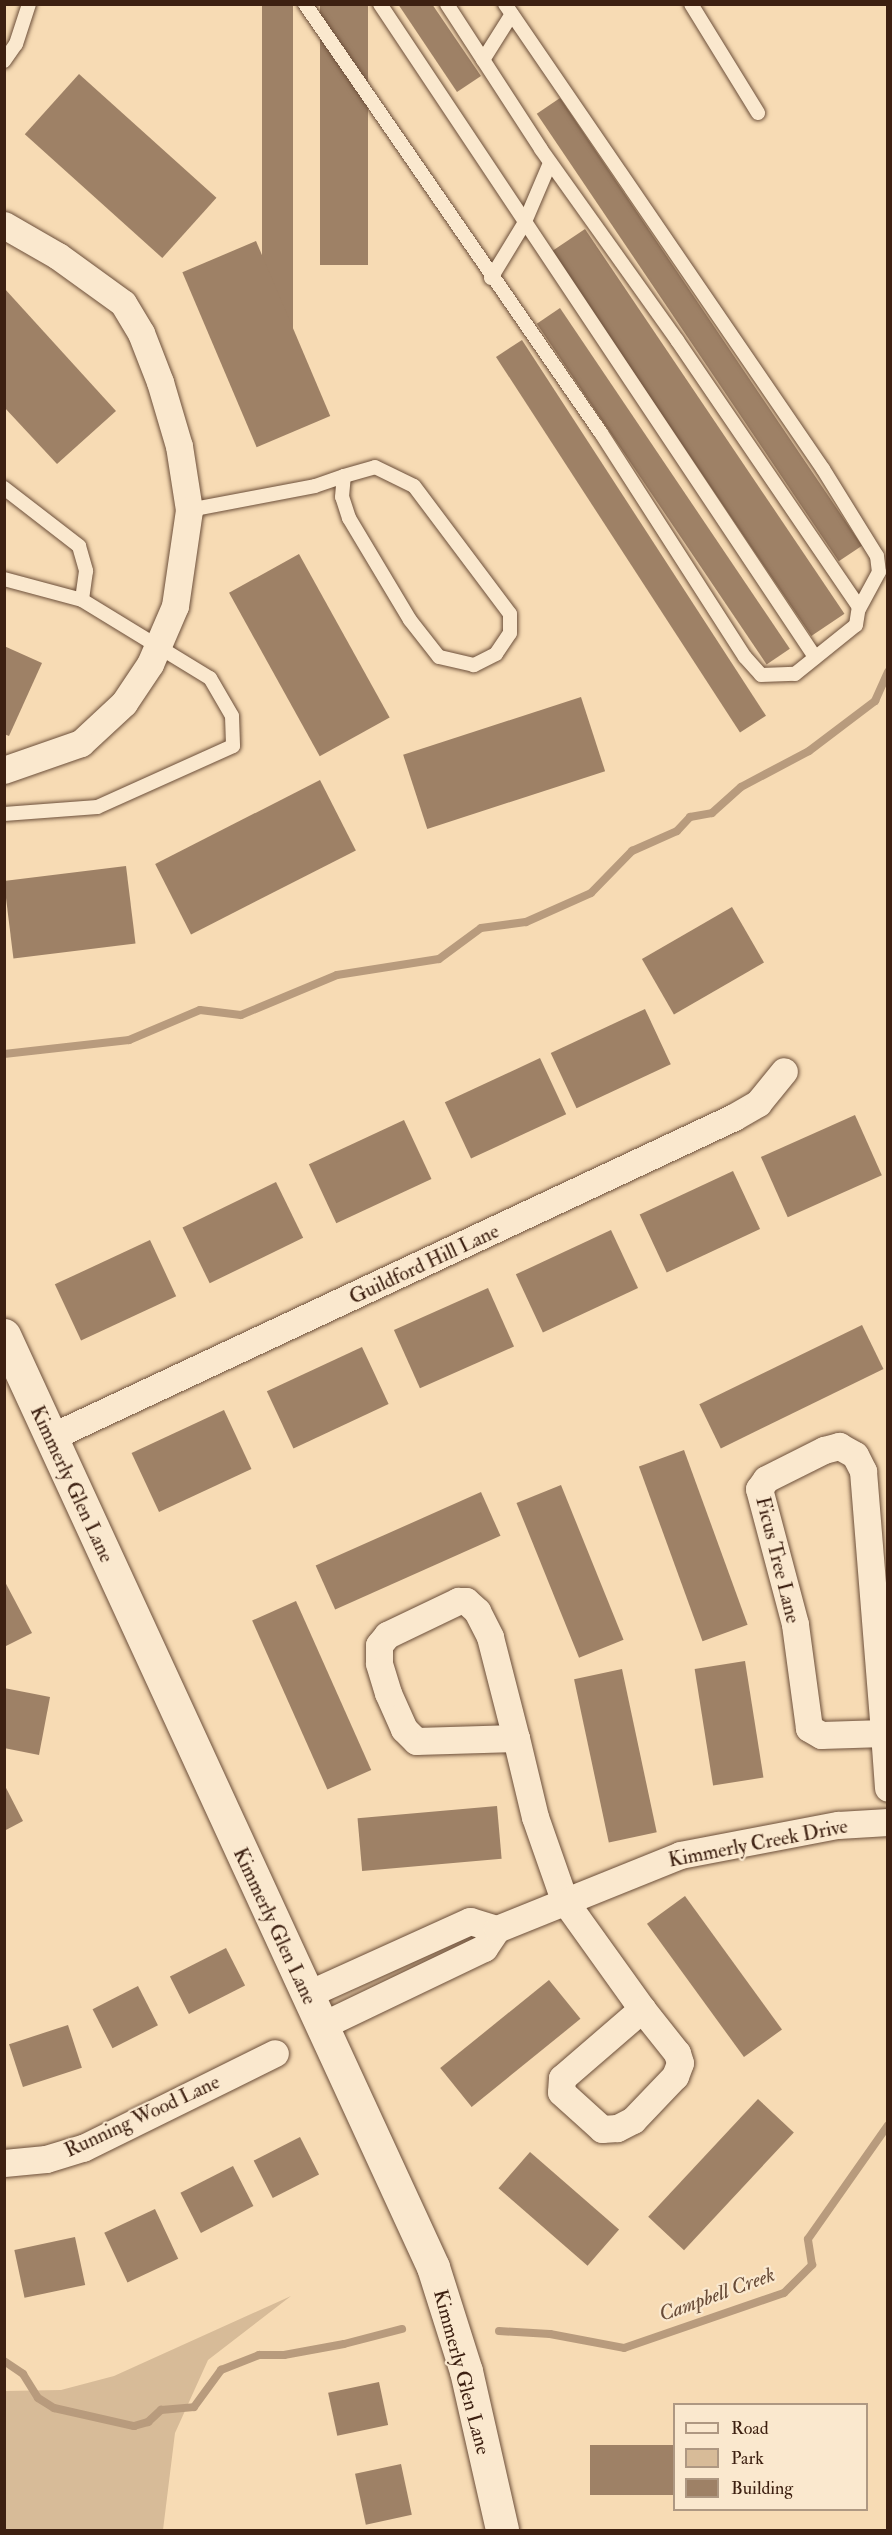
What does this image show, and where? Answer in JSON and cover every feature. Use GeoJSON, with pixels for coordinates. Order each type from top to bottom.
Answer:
{"type":"FeatureCollection","features":[{"type":"Feature","properties":{"kind":"street"},"geometry":{"type":"LineString","coordinates":[[4,225],[77,268],[123,303],[141,333],[160,382],[179,446],[189,510],[175,606],[158,645],[124,704],[81,743],[4,770]]}},
{"type":"Feature","properties":{"kind":"street","name":"Guildford Hill Lane"},"geometry":{"type":"LineString","coordinates":[[51,1437],[734,1117],[758,1103],[784,1071]]}},
{"type":"Feature","properties":{"kind":"street","name":"Kimmerly Glen Lane"},"geometry":{"type":"LineString","coordinates":[[4,1335],[433,2267],[466,2372],[502,2530]]}},
{"type":"Feature","properties":{"kind":"street","name":"Ficus Tree Lane"},"geometry":{"type":"LineString","coordinates":[[884,1732],[821,1735],[809,1728],[795,1624],[759,1489],[766,1479],[824,1450],[839,1446],[855,1455],[863,1471],[884,1732],[888,1788]]}},
{"type":"Feature","properties":{"kind":"street"},"geometry":{"type":"LineString","coordinates":[[516,1738],[440,1743],[416,1741],[404,1729],[388,1693],[379,1664],[379,1645],[387,1635],[439,1608],[466,1601],[477,1611],[490,1637],[516,1738],[538,1827],[564,1900],[677,2054],[680,2063],[675,2076],[633,2120],[617,2128],[602,2129],[561,2092],[562,2078],[642,2009]]}},
{"type":"Feature","properties":{"kind":"street","name":"Kimmerly Creek Drive"},"geometry":{"type":"LineString","coordinates":[[321,2026],[484,1948],[497,1929],[680,1855],[838,1825],[888,1822]]}},
{"type":"Feature","properties":{"kind":"street"},"geometry":{"type":"LineString","coordinates":[[306,1995],[470,1921],[497,1929]]}},
{"type":"Feature","properties":{"kind":"street","name":"Running Wood Lane"},"geometry":{"type":"LineString","coordinates":[[4,2163],[46,2159],[83,2148],[275,2053]]}},
{"type":"Feature","properties":{"kind":"lane"},"geometry":{"type":"LineString","coordinates":[[4,61],[16,44],[29,4]]}},
{"type":"Feature","properties":{"kind":"lane"},"geometry":{"type":"LineString","coordinates":[[305,4],[491,278],[601,433],[760,675],[795,674],[855,625],[859,609],[879,572],[877,556],[823,469],[508,9],[483,60]]}},
{"type":"Feature","properties":{"kind":"lane"},"geometry":{"type":"LineString","coordinates":[[380,4],[524,224],[815,657]]}},
{"type":"Feature","properties":{"kind":"lane"},"geometry":{"type":"LineString","coordinates":[[447,4],[550,163],[684,350],[859,609]]}},
{"type":"Feature","properties":{"kind":"lane"},"geometry":{"type":"LineString","coordinates":[[692,4],[758,113]]}},
{"type":"Feature","properties":{"kind":"lane"},"geometry":{"type":"LineString","coordinates":[[491,278],[524,224],[550,163]]}},
{"type":"Feature","properties":{"kind":"lane"},"geometry":{"type":"LineString","coordinates":[[189,510],[261,498],[375,467],[414,486],[510,615],[510,633],[496,654],[474,665],[439,657],[410,620],[350,518],[342,497],[344,476]]}},
{"type":"Feature","properties":{"kind":"lane"},"geometry":{"type":"LineString","coordinates":[[4,488],[79,546],[86,571],[82,600]]}},
{"type":"Feature","properties":{"kind":"lane"},"geometry":{"type":"LineString","coordinates":[[4,579],[82,600],[210,678],[232,716],[233,746],[97,807],[4,814]]}},
{"type":"Feature","properties":{"kind":"green space"},"geometry":{"type":"Polygon","coordinates":[[[291,2296],[208,2360],[175,2433],[163,2530],[5,2530],[5,2391],[61,2390],[114,2376],[291,2296]]]}},
{"type":"Feature","properties":{"kind":"building"},"geometry":{"type":"Polygon","coordinates":[[[262,4],[293,4],[293,350],[262,350],[262,4]]]}},
{"type":"Feature","properties":{"kind":"building"},"geometry":{"type":"Polygon","coordinates":[[[320,4],[368,4],[368,265],[320,265],[320,4]]]}},
{"type":"Feature","properties":{"kind":"building"},"geometry":{"type":"Polygon","coordinates":[[[398,4],[432,4],[481,76],[457,92],[398,4]]]}},
{"type":"Feature","properties":{"kind":"building"},"geometry":{"type":"Polygon","coordinates":[[[79,74],[216,198],[162,258],[25,134],[79,74]]]}},
{"type":"Feature","properties":{"kind":"building"},"geometry":{"type":"Polygon","coordinates":[[[560,98],[862,546],[839,561],[537,114],[560,98]]]}},
{"type":"Feature","properties":{"kind":"building"},"geometry":{"type":"Polygon","coordinates":[[[585,229],[844,614],[811,636],[552,251],[585,229]]]}},
{"type":"Feature","properties":{"kind":"building"},"geometry":{"type":"Polygon","coordinates":[[[256,241],[330,416],[257,447],[182,272],[256,241]]]}},
{"type":"Feature","properties":{"kind":"building"},"geometry":{"type":"Polygon","coordinates":[[[4,288],[116,411],[57,464],[4,407],[4,288]]]}},
{"type":"Feature","properties":{"kind":"building"},"geometry":{"type":"Polygon","coordinates":[[[560,308],[790,649],[767,664],[537,324],[560,308]]]}},
{"type":"Feature","properties":{"kind":"building"},"geometry":{"type":"Polygon","coordinates":[[[522,340],[766,716],[740,733],[496,357],[522,340]]]}},
{"type":"Feature","properties":{"kind":"building"},"geometry":{"type":"Polygon","coordinates":[[[299,554],[390,718],[320,756],[229,593],[299,554]]]}},
{"type":"Feature","properties":{"kind":"building"},"geometry":{"type":"Polygon","coordinates":[[[4,646],[42,663],[9,736],[4,734],[4,646]]]}},
{"type":"Feature","properties":{"kind":"building"},"geometry":{"type":"Polygon","coordinates":[[[581,697],[605,771],[427,829],[403,755],[581,697]]]}},
{"type":"Feature","properties":{"kind":"building"},"geometry":{"type":"Polygon","coordinates":[[[320,780],[356,850],[191,934],[155,864],[320,780]]]}},
{"type":"Feature","properties":{"kind":"building"},"geometry":{"type":"Polygon","coordinates":[[[126,866],[136,943],[13,958],[4,881],[126,866]]]}},
{"type":"Feature","properties":{"kind":"building"},"geometry":{"type":"Polygon","coordinates":[[[732,907],[764,962],[674,1014],[642,959],[732,907]]]}},
{"type":"Feature","properties":{"kind":"building"},"geometry":{"type":"Polygon","coordinates":[[[645,1009],[671,1064],[577,1108],[551,1053],[645,1009]]]}},
{"type":"Feature","properties":{"kind":"building"},"geometry":{"type":"Polygon","coordinates":[[[540,1058],[566,1114],[471,1159],[445,1102],[540,1058]]]}},
{"type":"Feature","properties":{"kind":"building"},"geometry":{"type":"Polygon","coordinates":[[[855,1115],[882,1175],[788,1217],[761,1157],[855,1115]]]}},
{"type":"Feature","properties":{"kind":"building"},"geometry":{"type":"Polygon","coordinates":[[[404,1120],[431,1179],[336,1223],[309,1164],[404,1120]]]}},
{"type":"Feature","properties":{"kind":"building"},"geometry":{"type":"Polygon","coordinates":[[[733,1171],[760,1229],[667,1273],[640,1215],[733,1171]]]}},
{"type":"Feature","properties":{"kind":"building"},"geometry":{"type":"Polygon","coordinates":[[[276,1182],[303,1238],[210,1283],[183,1228],[276,1182]]]}},
{"type":"Feature","properties":{"kind":"building"},"geometry":{"type":"Polygon","coordinates":[[[611,1230],[638,1288],[543,1332],[516,1274],[611,1230]]]}},
{"type":"Feature","properties":{"kind":"building"},"geometry":{"type":"Polygon","coordinates":[[[150,1240],[176,1296],[81,1341],[55,1284],[150,1240]]]}},
{"type":"Feature","properties":{"kind":"building"},"geometry":{"type":"Polygon","coordinates":[[[488,1288],[514,1346],[420,1388],[394,1330],[488,1288]]]}},
{"type":"Feature","properties":{"kind":"building"},"geometry":{"type":"Polygon","coordinates":[[[862,1325],[883,1369],[721,1448],[699,1404],[862,1325]]]}},
{"type":"Feature","properties":{"kind":"building"},"geometry":{"type":"Polygon","coordinates":[[[362,1347],[389,1404],[293,1448],[267,1391],[362,1347]]]}},
{"type":"Feature","properties":{"kind":"building"},"geometry":{"type":"Polygon","coordinates":[[[224,1410],[251,1469],[159,1512],[132,1453],[224,1410]]]}},
{"type":"Feature","properties":{"kind":"building"},"geometry":{"type":"Polygon","coordinates":[[[684,1450],[748,1625],[703,1641],[639,1466],[684,1450]]]}},
{"type":"Feature","properties":{"kind":"building"},"geometry":{"type":"Polygon","coordinates":[[[561,1485],[624,1640],[579,1658],[516,1503],[561,1485]]]}},
{"type":"Feature","properties":{"kind":"building"},"geometry":{"type":"Polygon","coordinates":[[[481,1492],[501,1536],[335,1609],[316,1566],[481,1492]]]}},
{"type":"Feature","properties":{"kind":"building"},"geometry":{"type":"Polygon","coordinates":[[[4,1580],[32,1633],[4,1647],[4,1580]]]}},
{"type":"Feature","properties":{"kind":"building"},"geometry":{"type":"Polygon","coordinates":[[[296,1601],[371,1770],[327,1790],[252,1621],[296,1601]]]}},
{"type":"Feature","properties":{"kind":"building"},"geometry":{"type":"Polygon","coordinates":[[[745,1661],[763,1778],[713,1786],[695,1669],[745,1661]]]}},
{"type":"Feature","properties":{"kind":"building"},"geometry":{"type":"Polygon","coordinates":[[[622,1669],[657,1832],[609,1843],[574,1679],[622,1669]]]}},
{"type":"Feature","properties":{"kind":"building"},"geometry":{"type":"Polygon","coordinates":[[[4,1688],[50,1697],[39,1755],[4,1748],[4,1688]]]}},
{"type":"Feature","properties":{"kind":"building"},"geometry":{"type":"Polygon","coordinates":[[[4,1784],[23,1821],[4,1831],[4,1784]]]}},
{"type":"Feature","properties":{"kind":"building"},"geometry":{"type":"Polygon","coordinates":[[[497,1806],[502,1859],[362,1871],[358,1818],[497,1806]]]}},
{"type":"Feature","properties":{"kind":"building"},"geometry":{"type":"Polygon","coordinates":[[[685,1896],[782,2029],[744,2057],[647,1924],[685,1896]]]}},
{"type":"Feature","properties":{"kind":"building"},"geometry":{"type":"Polygon","coordinates":[[[226,1948],[245,1985],[189,2014],[170,1977],[226,1948]]]}},
{"type":"Feature","properties":{"kind":"building"},"geometry":{"type":"Polygon","coordinates":[[[549,1980],[580,2019],[472,2107],[440,2068],[549,1980]]]}},
{"type":"Feature","properties":{"kind":"building"},"geometry":{"type":"Polygon","coordinates":[[[138,1986],[158,2025],[113,2048],[93,2009],[138,1986]]]}},
{"type":"Feature","properties":{"kind":"building"},"geometry":{"type":"Polygon","coordinates":[[[68,2025],[82,2068],[23,2087],[9,2044],[68,2025]]]}},
{"type":"Feature","properties":{"kind":"building"},"geometry":{"type":"Polygon","coordinates":[[[758,2099],[794,2132],[684,2250],[648,2217],[758,2099]]]}},
{"type":"Feature","properties":{"kind":"building"},"geometry":{"type":"Polygon","coordinates":[[[300,2137],[319,2174],[273,2198],[254,2161],[300,2137]]]}},
{"type":"Feature","properties":{"kind":"building"},"geometry":{"type":"Polygon","coordinates":[[[530,2152],[619,2229],[588,2266],[499,2188],[530,2152]]]}},
{"type":"Feature","properties":{"kind":"building"},"geometry":{"type":"Polygon","coordinates":[[[233,2166],[253,2206],[201,2233],[180,2193],[233,2166]]]}},
{"type":"Feature","properties":{"kind":"building"},"geometry":{"type":"Polygon","coordinates":[[[155,2209],[178,2259],[127,2283],[104,2233],[155,2209]]]}},
{"type":"Feature","properties":{"kind":"building"},"geometry":{"type":"Polygon","coordinates":[[[75,2237],[85,2285],[25,2298],[14,2250],[75,2237]]]}},
{"type":"Feature","properties":{"kind":"building"},"geometry":{"type":"Polygon","coordinates":[[[379,2382],[388,2425],[337,2436],[328,2393],[379,2382]]]}},
{"type":"Feature","properties":{"kind":"building"},"geometry":{"type":"Polygon","coordinates":[[[590,2445],[673,2445],[673,2495],[590,2495],[590,2445]]]}},
{"type":"Feature","properties":{"kind":"building"},"geometry":{"type":"Polygon","coordinates":[[[401,2464],[412,2515],[366,2525],[355,2474],[401,2464]]]}},
{"type":"Feature","properties":{"kind":"waterway"},"geometry":{"type":"LineString","coordinates":[[4,1054],[129,1040],[200,1010],[241,1015],[337,975],[439,959],[481,928],[526,922],[591,893],[632,851],[677,831],[690,817],[712,813],[741,787],[809,751],[875,701],[888,672]]}},
{"type":"Feature","properties":{"kind":"waterway","name":"Campbell Creek"},"geometry":{"type":"LineString","coordinates":[[499,2331],[550,2334],[624,2348],[784,2293],[812,2265],[808,2239],[888,2125]]}},
{"type":"Feature","properties":{"kind":"waterway","name":"Campbell Creek"},"geometry":{"type":"LineString","coordinates":[[4,2361],[23,2374],[38,2398],[54,2408],[134,2426],[148,2422],[161,2410],[194,2407],[221,2370],[259,2355],[284,2355],[344,2344],[402,2329]]}}]}
